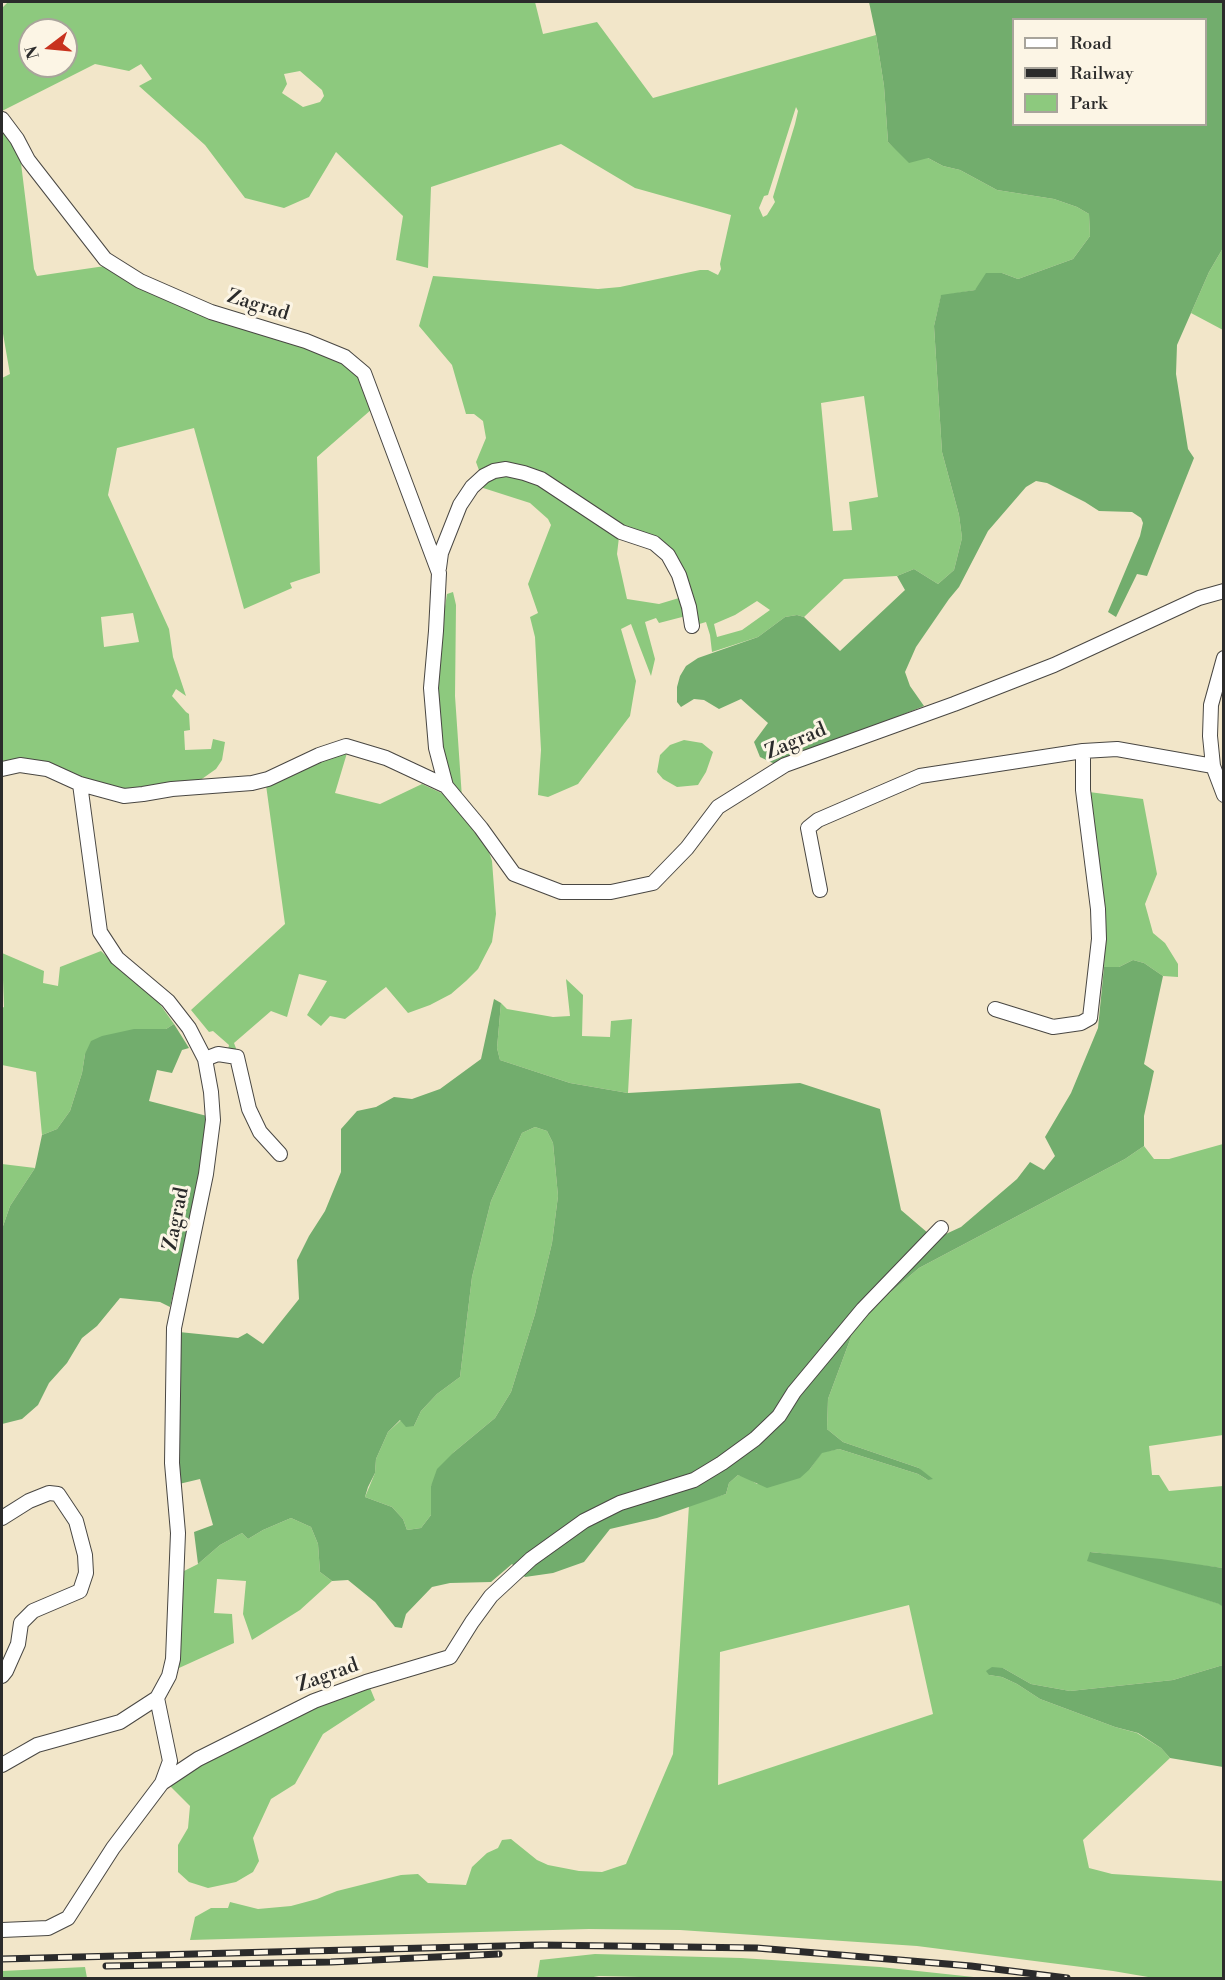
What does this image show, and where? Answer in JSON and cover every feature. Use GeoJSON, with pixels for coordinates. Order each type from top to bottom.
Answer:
{"type":"FeatureCollection","features":[{"type":"Feature","properties":{"kind":"street","name":"Zagrad"},"geometry":{"type":"LineString","coordinates":[[2,119],[17,139],[28,160],[105,259],[140,281],[211,312],[306,341],[345,357],[364,373],[439,573]]}},
{"type":"Feature","properties":{"kind":"street","name":"Zagrad"},"geometry":{"type":"LineString","coordinates":[[692,626],[679,575],[668,555],[654,543],[621,532],[541,479],[524,473],[494,471],[484,476],[472,487],[460,505],[441,553],[431,688],[436,748],[446,786],[481,828],[514,874],[561,892],[611,892],[653,883],[687,848],[718,807],[785,765],[1054,665],[1199,598],[1224,591]]}},
{"type":"Feature","properties":{"kind":"street"},"geometry":{"type":"LineString","coordinates":[[1224,658],[1211,705],[1210,736],[1213,766],[1224,795]]}},
{"type":"Feature","properties":{"kind":"street","name":"Zagrad"},"geometry":{"type":"LineString","coordinates":[[2,769],[20,765],[47,769],[80,784],[124,796],[143,795],[172,789],[252,783],[346,746],[386,758],[446,786]]}},
{"type":"Feature","properties":{"kind":"street"},"geometry":{"type":"LineString","coordinates":[[820,890],[807,828],[818,820],[920,776],[1083,751],[1116,749],[1213,766]]}},
{"type":"Feature","properties":{"kind":"street"},"geometry":{"type":"LineString","coordinates":[[995,1009],[1053,1026],[1081,1023],[1090,1018],[1099,939],[1098,909],[1083,790],[1083,751]]}},
{"type":"Feature","properties":{"kind":"street","name":"Zagrad"},"geometry":{"type":"LineString","coordinates":[[80,784],[100,932],[117,958],[168,1001],[189,1028],[205,1059],[211,1092],[213,1120],[206,1174],[174,1328],[172,1463],[178,1533],[173,1659],[169,1676],[157,1698],[170,1761],[162,1784]]}},
{"type":"Feature","properties":{"kind":"street"},"geometry":{"type":"LineString","coordinates":[[205,1059],[218,1054],[237,1057],[249,1108],[260,1132],[280,1154]]}},
{"type":"Feature","properties":{"kind":"street","name":"Zagrad"},"geometry":{"type":"LineString","coordinates":[[2,1930],[48,1928],[68,1918],[113,1848],[162,1784],[198,1759],[314,1701],[366,1682],[450,1657],[491,1596],[531,1559],[584,1521],[620,1503],[694,1480],[755,1439],[779,1416],[794,1392],[863,1309],[941,1228]]}},
{"type":"Feature","properties":{"kind":"street"},"geometry":{"type":"LineString","coordinates":[[2,1518],[29,1501],[49,1493],[58,1494],[76,1521],[85,1555],[86,1573],[80,1591],[33,1611],[21,1623],[18,1644],[2,1676]]}},
{"type":"Feature","properties":{"kind":"street"},"geometry":{"type":"LineString","coordinates":[[2,1765],[37,1745],[120,1722],[157,1698]]}},
{"type":"Feature","properties":{"kind":"green space"},"geometry":{"type":"Polygon","coordinates":[[[8,2],[535,2],[543,34],[597,22],[653,98],[876,35],[884,86],[888,142],[898,151],[928,158],[943,166],[960,170],[997,190],[1054,199],[1077,207],[1089,214],[1090,236],[1073,259],[1018,279],[1002,273],[975,290],[941,296],[934,326],[942,452],[959,515],[962,538],[954,570],[938,584],[914,569],[897,576],[844,579],[804,617],[797,615],[785,617],[758,637],[712,652],[706,622],[696,625],[675,559],[623,531],[535,473],[480,473],[476,462],[486,438],[483,421],[474,414],[466,414],[452,365],[419,326],[433,276],[598,289],[620,287],[700,270],[708,270],[718,275],[731,215],[635,188],[561,144],[431,187],[428,268],[396,260],[403,216],[336,152],[309,197],[284,208],[245,198],[205,145],[139,86],[152,79],[141,64],[129,71],[95,64],[78,73],[78,18],[18,18],[18,78],[67,78],[2,111],[2,8],[8,2]],[[300,71],[284,74],[287,84],[282,93],[303,107],[320,102],[324,96],[322,90],[300,71]],[[796,107],[768,195],[764,196],[759,208],[763,217],[767,215],[775,202],[773,197],[795,124],[798,111],[796,107]],[[864,396],[821,403],[833,531],[852,530],[849,502],[878,497],[864,396]],[[757,601],[735,615],[714,624],[717,637],[742,630],[770,610],[757,601]]]}},
{"type":"Feature","properties":{"kind":"green space"},"geometry":{"type":"Polygon","coordinates":[[[869,2],[1223,2],[1223,248],[1209,272],[1177,345],[1176,374],[1188,449],[1194,458],[1147,576],[1137,574],[1116,617],[1108,612],[1140,536],[1143,523],[1141,518],[1132,512],[1099,511],[1047,483],[1036,481],[1026,487],[988,531],[959,587],[916,647],[905,672],[910,686],[924,706],[777,765],[760,757],[754,742],[768,723],[741,699],[719,709],[704,700],[694,699],[681,707],[677,702],[680,676],[686,666],[698,658],[758,637],[785,617],[797,615],[804,617],[840,651],[905,590],[897,576],[914,569],[938,584],[954,570],[962,538],[959,515],[942,452],[934,326],[941,295],[975,290],[986,273],[1002,273],[1018,279],[1073,259],[1090,236],[1089,214],[1077,207],[1054,199],[997,190],[960,170],[943,166],[928,158],[909,163],[888,142],[884,86],[869,2]]]}},
{"type":"Feature","properties":{"kind":"green space"},"geometry":{"type":"Polygon","coordinates":[[[2,124],[20,155],[34,269],[37,276],[105,266],[323,351],[357,372],[372,409],[317,457],[320,573],[290,583],[292,588],[244,609],[194,428],[117,448],[108,495],[169,629],[173,657],[186,696],[176,689],[172,696],[189,714],[190,730],[184,731],[185,750],[211,749],[213,739],[225,742],[222,760],[216,769],[199,781],[138,791],[85,778],[47,763],[22,759],[2,761],[2,378],[10,374],[2,328],[2,124]],[[133,613],[101,617],[104,647],[139,642],[133,613]]]}},
{"type":"Feature","properties":{"kind":"green space"},"geometry":{"type":"Polygon","coordinates":[[[1223,248],[1223,330],[1191,313],[1209,272],[1223,248]]]}},
{"type":"Feature","properties":{"kind":"green space"},"geometry":{"type":"Polygon","coordinates":[[[508,473],[541,483],[619,537],[617,554],[627,599],[659,604],[679,598],[686,616],[659,623],[656,618],[645,622],[655,659],[651,676],[631,624],[621,629],[636,681],[630,716],[578,784],[548,797],[538,795],[541,750],[535,637],[530,617],[538,613],[528,584],[551,525],[548,519],[530,503],[477,486],[481,482],[508,473]]]}},
{"type":"Feature","properties":{"kind":"green space"},"geometry":{"type":"Polygon","coordinates":[[[453,592],[456,605],[455,696],[462,798],[447,777],[439,749],[436,662],[447,594],[453,592]]]}},
{"type":"Feature","properties":{"kind":"green space"},"geometry":{"type":"Polygon","coordinates":[[[684,740],[702,743],[713,752],[706,772],[698,785],[677,787],[663,779],[657,772],[660,755],[670,745],[684,740]]]}},
{"type":"Feature","properties":{"kind":"green space"},"geometry":{"type":"Polygon","coordinates":[[[333,752],[347,753],[335,793],[380,804],[422,784],[448,796],[486,843],[492,861],[496,914],[492,942],[478,969],[451,994],[408,1013],[386,987],[345,1019],[330,1016],[321,1026],[307,1015],[327,981],[299,974],[287,1017],[271,1011],[234,1043],[237,1051],[228,1050],[229,1045],[213,1031],[209,1032],[191,1010],[285,924],[266,785],[333,752]]]}},
{"type":"Feature","properties":{"kind":"green space"},"geometry":{"type":"Polygon","coordinates":[[[1089,792],[1143,799],[1157,874],[1145,904],[1153,933],[1165,943],[1178,964],[1178,977],[1163,976],[1144,963],[1133,960],[1119,967],[1104,967],[1106,912],[1089,792]]]}},
{"type":"Feature","properties":{"kind":"green space"},"geometry":{"type":"Polygon","coordinates":[[[101,951],[157,1000],[174,1024],[166,1029],[155,1029],[85,1054],[82,1073],[70,1111],[57,1129],[42,1135],[36,1072],[2,1065],[2,1008],[4,1007],[2,953],[44,971],[43,983],[58,986],[60,967],[101,951]]]}},
{"type":"Feature","properties":{"kind":"green space"},"geometry":{"type":"Polygon","coordinates":[[[1133,960],[1144,963],[1163,976],[1144,1064],[1154,1071],[1144,1116],[1144,1146],[1125,1159],[919,1268],[857,1321],[828,1399],[827,1429],[843,1442],[919,1468],[933,1479],[928,1480],[918,1474],[839,1449],[822,1453],[800,1478],[767,1488],[738,1475],[729,1483],[726,1494],[657,1518],[610,1529],[584,1562],[553,1573],[525,1577],[512,1564],[491,1582],[450,1583],[432,1587],[406,1614],[402,1628],[395,1627],[375,1602],[348,1580],[332,1581],[320,1572],[318,1544],[311,1527],[291,1518],[248,1539],[242,1533],[220,1545],[198,1564],[194,1532],[213,1525],[200,1479],[179,1484],[177,1415],[179,1332],[238,1338],[247,1333],[263,1344],[299,1299],[297,1260],[325,1211],[341,1172],[341,1129],[357,1111],[376,1107],[394,1097],[412,1099],[440,1089],[481,1059],[494,999],[501,1003],[497,1048],[500,1060],[570,1083],[628,1093],[800,1083],[880,1109],[901,1210],[935,1239],[961,1227],[1017,1179],[1030,1162],[1044,1170],[1055,1156],[1045,1137],[1071,1093],[1098,1028],[1104,967],[1119,967],[1133,960]],[[535,1127],[522,1133],[491,1201],[472,1277],[460,1377],[437,1394],[421,1411],[414,1426],[406,1427],[400,1420],[388,1432],[376,1459],[375,1473],[365,1497],[392,1507],[403,1519],[407,1530],[421,1528],[431,1515],[431,1486],[437,1469],[495,1418],[511,1392],[535,1314],[552,1243],[558,1196],[553,1143],[547,1131],[535,1127]]]}},
{"type":"Feature","properties":{"kind":"green space"},"geometry":{"type":"Polygon","coordinates":[[[566,979],[583,995],[582,1036],[610,1037],[611,1021],[632,1019],[628,1093],[570,1083],[500,1060],[497,1048],[501,1003],[507,1009],[553,1017],[570,1016],[566,979]]]}},
{"type":"Feature","properties":{"kind":"green space"},"geometry":{"type":"Polygon","coordinates":[[[174,1024],[189,1048],[182,1050],[172,1073],[157,1070],[149,1101],[207,1116],[202,1170],[170,1307],[160,1302],[120,1298],[97,1326],[82,1338],[67,1363],[49,1383],[38,1405],[22,1419],[2,1424],[2,1229],[10,1206],[35,1168],[42,1135],[57,1129],[70,1111],[82,1073],[85,1054],[91,1041],[102,1036],[134,1029],[166,1029],[174,1024]]]}},
{"type":"Feature","properties":{"kind":"green space"},"geometry":{"type":"Polygon","coordinates":[[[535,1127],[547,1131],[553,1143],[558,1196],[552,1243],[535,1314],[511,1392],[495,1418],[454,1452],[431,1486],[431,1515],[421,1528],[407,1530],[403,1519],[392,1507],[365,1497],[375,1473],[376,1459],[388,1432],[401,1420],[414,1426],[421,1411],[437,1394],[460,1377],[472,1277],[491,1201],[522,1133],[535,1127]]]}},
{"type":"Feature","properties":{"kind":"green space"},"geometry":{"type":"Polygon","coordinates":[[[1223,1144],[1223,1435],[1149,1446],[1152,1475],[1159,1475],[1169,1491],[1223,1486],[1223,1568],[1091,1552],[1088,1560],[1220,1604],[1223,1607],[1223,1665],[1173,1680],[1070,1691],[1031,1684],[1003,1668],[989,1675],[1002,1677],[1017,1684],[1040,1699],[1137,1733],[1161,1748],[1170,1758],[1083,1840],[1089,1868],[1112,1874],[1223,1881],[1223,1978],[1154,1978],[917,1946],[680,1930],[589,1929],[190,1940],[195,1917],[211,1908],[228,1908],[230,1902],[258,1909],[291,1906],[337,1891],[401,1875],[418,1874],[428,1883],[466,1885],[472,1867],[487,1853],[498,1848],[502,1840],[511,1839],[537,1860],[548,1865],[579,1871],[602,1872],[626,1864],[673,1754],[689,1505],[726,1494],[729,1483],[738,1475],[757,1484],[810,1469],[822,1452],[839,1449],[918,1474],[928,1480],[919,1468],[843,1442],[827,1429],[828,1399],[857,1321],[919,1268],[1125,1159],[1144,1146],[1154,1159],[1169,1159],[1223,1144]],[[909,1605],[720,1652],[718,1785],[933,1714],[909,1605]]]}},
{"type":"Feature","properties":{"kind":"green space"},"geometry":{"type":"Polygon","coordinates":[[[2,1164],[35,1168],[10,1206],[2,1229],[2,1164]]]}},
{"type":"Feature","properties":{"kind":"green space"},"geometry":{"type":"Polygon","coordinates":[[[291,1518],[311,1527],[318,1544],[320,1572],[332,1581],[300,1610],[252,1640],[243,1614],[246,1581],[217,1579],[214,1613],[232,1614],[234,1643],[179,1668],[181,1594],[184,1571],[198,1564],[220,1545],[242,1533],[248,1539],[291,1518]]]}},
{"type":"Feature","properties":{"kind":"green space"},"geometry":{"type":"Polygon","coordinates":[[[1090,1552],[1223,1568],[1223,1607],[1087,1561],[1090,1552]]]}},
{"type":"Feature","properties":{"kind":"green space"},"geometry":{"type":"Polygon","coordinates":[[[1223,1665],[1223,1767],[1170,1758],[1161,1748],[1138,1733],[1115,1727],[1040,1699],[1017,1684],[1002,1677],[989,1675],[986,1671],[992,1667],[1003,1668],[1031,1684],[1070,1691],[1173,1680],[1223,1665]]]}},
{"type":"Feature","properties":{"kind":"green space"},"geometry":{"type":"Polygon","coordinates":[[[370,1688],[375,1700],[323,1734],[295,1784],[271,1799],[253,1838],[259,1861],[253,1872],[236,1882],[208,1888],[189,1882],[178,1872],[178,1845],[188,1828],[190,1806],[169,1785],[206,1757],[312,1705],[370,1688]]]}},
{"type":"Feature","properties":{"kind":"green space"},"geometry":{"type":"Polygon","coordinates":[[[595,1954],[741,1958],[880,1967],[983,1978],[599,1976],[537,1978],[540,1960],[595,1954]]]}},
{"type":"Feature","properties":{"kind":"green space"},"geometry":{"type":"Polygon","coordinates":[[[85,1967],[87,1978],[2,1978],[2,1971],[85,1967]]]}},
{"type":"Feature","properties":{"kind":"railway"},"geometry":{"type":"LineString","coordinates":[[2,1959],[541,1945],[757,1948],[971,1966],[1067,1978]]}},
{"type":"Feature","properties":{"kind":"railway"},"geometry":{"type":"LineString","coordinates":[[106,1966],[331,1962],[499,1954]]}}]}
